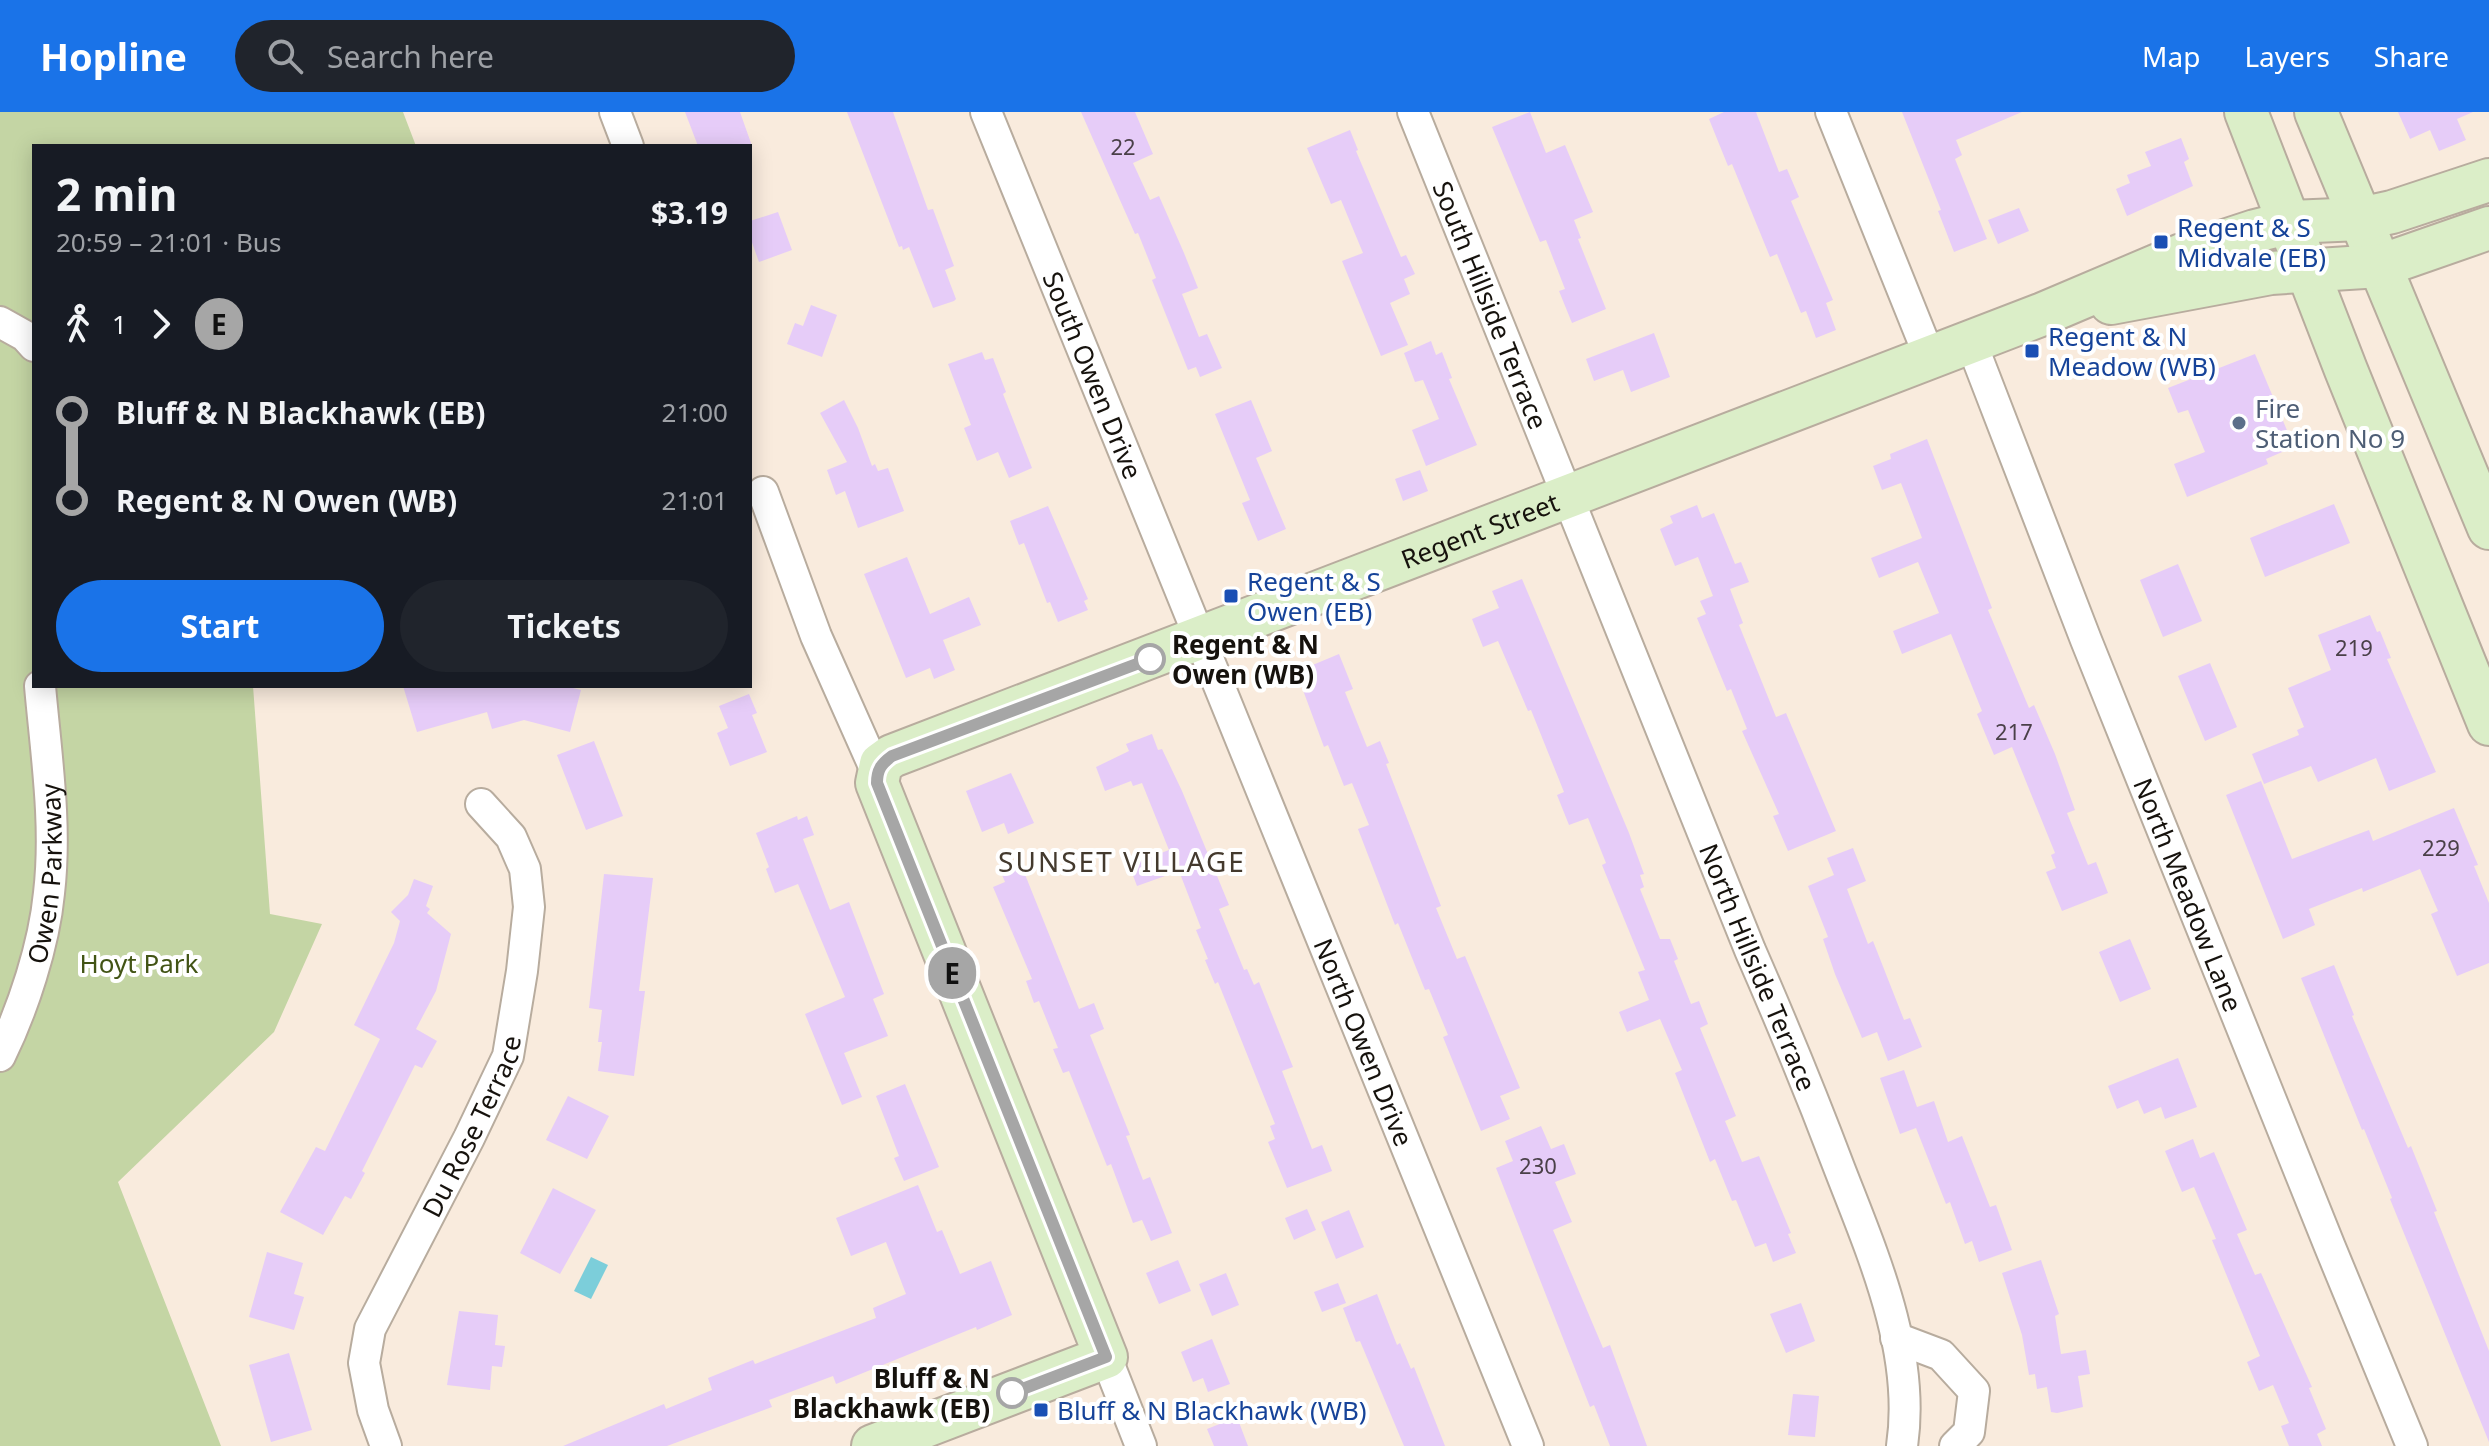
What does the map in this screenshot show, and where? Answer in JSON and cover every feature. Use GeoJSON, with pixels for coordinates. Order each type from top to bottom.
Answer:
{"type":"FeatureCollection","features":[{"type":"Feature","properties":{"kind":"street"},"geometry":{"type":"LineString","coordinates":[[615,112],[627,144]]}},
{"type":"Feature","properties":{"kind":"street","name":"South Owen Drive"},"geometry":{"type":"LineString","coordinates":[[986,112],[1199,640]]}},
{"type":"Feature","properties":{"kind":"street","name":"South Hillside Terrace"},"geometry":{"type":"LineString","coordinates":[[1413,112],[1569,497]]}},
{"type":"Feature","properties":{"kind":"street"},"geometry":{"type":"LineString","coordinates":[[1831,112],[1930,358]]}},
{"type":"Feature","properties":{"kind":"street"},"geometry":{"type":"LineString","coordinates":[[2246,112],[2489,724]]}},
{"type":"Feature","properties":{"kind":"street"},"geometry":{"type":"LineString","coordinates":[[2316,112],[2489,528]]}},
{"type":"Feature","properties":{"kind":"street","name":"Regent Street"},"geometry":{"type":"LineString","coordinates":[[877,773],[881,764],[892,756],[1930,358],[2182,255],[2291,222],[2360,219],[2392,212],[2489,180]]}},
{"type":"Feature","properties":{"kind":"street","name":"Regent Street"},"geometry":{"type":"LineString","coordinates":[[2043,314],[2196,289],[2271,273],[2380,266],[2489,228]]}},
{"type":"Feature","properties":{"kind":"street"},"geometry":{"type":"LineString","coordinates":[[0,322],[25,336],[32,344]]}},
{"type":"Feature","properties":{"kind":"street","name":"North Meadow Lane"},"geometry":{"type":"LineString","coordinates":[[1971,342],[2086,640],[2412,1446]]}},
{"type":"Feature","properties":{"kind":"street"},"geometry":{"type":"LineString","coordinates":[[763,492],[816,636],[877,773],[877,783],[1141,1446]]}},
{"type":"Feature","properties":{"kind":"street","name":"North Hillside Terrace"},"geometry":{"type":"LineString","coordinates":[[1569,497],[1750,950],[1806,1079],[1861,1224],[1896,1338],[1904,1385],[1902,1446]]}},
{"type":"Feature","properties":{"kind":"street","name":"North Owen Drive"},"geometry":{"type":"LineString","coordinates":[[1199,640],[1528,1446]]}},
{"type":"Feature","properties":{"kind":"street","name":"Owen Parkway"},"geometry":{"type":"LineString","coordinates":[[0,1056],[12,1032],[28,984],[49,893],[49,796],[40,688]]}},
{"type":"Feature","properties":{"kind":"street","name":"Du Rose Terrace"},"geometry":{"type":"LineString","coordinates":[[386,1446],[373,1410],[364,1363],[370,1329],[508,1056],[522,971],[529,907],[525,869],[511,837],[481,804]]}},
{"type":"Feature","properties":{"kind":"street"},"geometry":{"type":"LineString","coordinates":[[1896,1338],[1941,1355],[1974,1391],[1969,1432],[1955,1446]]}},
{"type":"Feature","properties":{"kind":"street"},"geometry":{"type":"LineString","coordinates":[[873,1446],[1106,1357]]}},
{"type":"Feature","properties":{"kind":"green space","name":"Hoyt Park"},"geometry":{"type":"Polygon","coordinates":[[[0,112],[403,112],[415,144],[32,144],[32,688],[253,688],[270,914],[322,924],[274,1032],[118,1182],[221,1446],[0,1446],[0,112]]]}},
{"type":"Feature","properties":{"kind":"water"},"geometry":{"type":"Polygon","coordinates":[[[591,1257],[608,1265],[591,1299],[574,1291],[591,1257]]]}},
{"type":"Feature","properties":{"kind":"building"},"geometry":{"type":"Polygon","coordinates":[[[685,112],[740,112],[751,144],[697,144],[685,112]]]}},
{"type":"Feature","properties":{"kind":"building"},"geometry":{"type":"Polygon","coordinates":[[[847,112],[893,112],[928,210],[933,209],[954,266],[945,270],[956,299],[954,301],[933,308],[909,247],[903,250],[902,246],[899,247],[847,112]]]}},
{"type":"Feature","properties":{"kind":"building"},"geometry":{"type":"Polygon","coordinates":[[[1081,112],[1135,112],[1153,154],[1133,163],[1150,200],[1159,196],[1184,253],[1198,288],[1182,294],[1199,337],[1207,334],[1222,368],[1200,377],[1196,367],[1188,370],[1152,280],[1156,278],[1138,233],[1135,234],[1081,112]]]}},
{"type":"Feature","properties":{"kind":"building"},"geometry":{"type":"Polygon","coordinates":[[[1530,112],[1546,153],[1565,145],[1593,212],[1574,220],[1581,238],[1578,239],[1606,309],[1572,323],[1559,291],[1565,289],[1546,240],[1540,242],[1492,127],[1530,112]]]}},
{"type":"Feature","properties":{"kind":"building"},"geometry":{"type":"Polygon","coordinates":[[[1724,112],[1756,112],[1779,172],[1787,169],[1799,197],[1791,201],[1833,300],[1826,303],[1836,330],[1816,338],[1806,311],[1801,313],[1777,254],[1770,257],[1732,164],[1728,166],[1709,119],[1724,112]]]}},
{"type":"Feature","properties":{"kind":"building"},"geometry":{"type":"Polygon","coordinates":[[[1902,112],[2022,112],[1956,140],[1962,155],[1955,159],[1987,239],[1954,252],[1938,211],[1941,210],[1902,112]]]}},
{"type":"Feature","properties":{"kind":"building"},"geometry":{"type":"Polygon","coordinates":[[[2398,112],[2473,112],[2457,119],[2466,140],[2439,151],[2430,130],[2410,139],[2398,112]]]}},
{"type":"Feature","properties":{"kind":"building"},"geometry":{"type":"Polygon","coordinates":[[[1350,130],[1401,257],[1406,255],[1415,274],[1404,279],[1410,294],[1390,303],[1408,345],[1381,356],[1342,261],[1363,253],[1341,200],[1331,204],[1307,148],[1350,130]]]}},
{"type":"Feature","properties":{"kind":"building"},"geometry":{"type":"Polygon","coordinates":[[[2181,138],[2189,159],[2184,162],[2193,186],[2127,216],[2116,189],[2130,183],[2127,175],[2151,166],[2145,152],[2181,138]]]}},
{"type":"Feature","properties":{"kind":"building"},"geometry":{"type":"Polygon","coordinates":[[[2019,208],[2029,231],[1998,244],[1988,220],[2019,208]]]}},
{"type":"Feature","properties":{"kind":"building"},"geometry":{"type":"Polygon","coordinates":[[[778,212],[792,250],[759,262],[752,243],[752,220],[778,212]]]}},
{"type":"Feature","properties":{"kind":"building"},"geometry":{"type":"Polygon","coordinates":[[[811,305],[837,315],[822,357],[787,344],[795,323],[803,326],[811,305]]]}},
{"type":"Feature","properties":{"kind":"building"},"geometry":{"type":"Polygon","coordinates":[[[1654,333],[1670,377],[1631,392],[1623,370],[1594,381],[1586,359],[1654,333]]]}},
{"type":"Feature","properties":{"kind":"building"},"geometry":{"type":"Polygon","coordinates":[[[1431,341],[1436,355],[1442,352],[1452,378],[1449,379],[1477,445],[1426,466],[1412,430],[1439,419],[1423,380],[1415,382],[1404,353],[1431,341]]]}},
{"type":"Feature","properties":{"kind":"building"},"geometry":{"type":"Polygon","coordinates":[[[982,352],[985,360],[993,358],[1006,392],[1003,394],[1032,468],[1009,478],[998,452],[977,461],[964,428],[971,425],[948,364],[982,352]]]}},
{"type":"Feature","properties":{"kind":"building","name":"Fire Station No 9"},"geometry":{"type":"Polygon","coordinates":[[[2255,354],[2294,447],[2266,459],[2268,464],[2187,497],[2174,464],[2205,452],[2188,410],[2178,413],[2168,388],[2255,354]]]}},
{"type":"Feature","properties":{"kind":"building"},"geometry":{"type":"Polygon","coordinates":[[[844,400],[872,466],[875,464],[878,471],[888,468],[904,511],[858,528],[845,491],[836,495],[827,470],[847,462],[820,413],[844,400]]]}},
{"type":"Feature","properties":{"kind":"building"},"geometry":{"type":"Polygon","coordinates":[[[1251,400],[1272,451],[1256,458],[1286,529],[1258,541],[1242,503],[1250,500],[1215,414],[1251,400]]]}},
{"type":"Feature","properties":{"kind":"building"},"geometry":{"type":"Polygon","coordinates":[[[1927,439],[1992,608],[1988,610],[2029,708],[2034,705],[2055,754],[2075,810],[2067,813],[2088,865],[2096,862],[2108,893],[2062,911],[2046,872],[2056,868],[2051,855],[2055,853],[2012,747],[1994,755],[1977,714],[1982,711],[1951,634],[1902,654],[1893,631],[1939,613],[1918,562],[1879,578],[1871,558],[1922,538],[1901,483],[1882,490],[1873,466],[1891,459],[1890,454],[1927,439]]]}},
{"type":"Feature","properties":{"kind":"building"},"geometry":{"type":"Polygon","coordinates":[[[1420,470],[1428,491],[1403,501],[1395,479],[1420,470]]]}},
{"type":"Feature","properties":{"kind":"building"},"geometry":{"type":"Polygon","coordinates":[[[2334,504],[2350,543],[2265,577],[2250,538],[2334,504]]]}},
{"type":"Feature","properties":{"kind":"building"},"geometry":{"type":"Polygon","coordinates":[[[1697,505],[1702,518],[1714,513],[1735,564],[1741,562],[1749,582],[1730,589],[1743,623],[1739,625],[1776,717],[1786,713],[1836,831],[1788,851],[1773,816],[1779,814],[1742,731],[1747,729],[1731,689],[1727,691],[1697,618],[1706,614],[1700,601],[1713,596],[1698,557],[1675,566],[1660,529],[1673,523],[1670,516],[1697,505]]]}},
{"type":"Feature","properties":{"kind":"building"},"geometry":{"type":"Polygon","coordinates":[[[1048,506],[1088,599],[1084,601],[1088,610],[1058,622],[1050,602],[1047,603],[1024,543],[1019,545],[1010,521],[1048,506]]]}},
{"type":"Feature","properties":{"kind":"building"},"geometry":{"type":"Polygon","coordinates":[[[907,557],[930,614],[969,597],[981,625],[943,640],[955,670],[934,679],[930,668],[906,678],[864,574],[907,557]]]}},
{"type":"Feature","properties":{"kind":"building"},"geometry":{"type":"Polygon","coordinates":[[[2178,564],[2202,621],[2163,637],[2140,580],[2178,564]]]}},
{"type":"Feature","properties":{"kind":"building"},"geometry":{"type":"Polygon","coordinates":[[[1522,579],[1629,833],[1644,874],[1640,875],[1644,887],[1640,889],[1660,939],[1670,939],[1678,959],[1674,961],[1691,1004],[1699,1001],[1708,1024],[1700,1028],[1736,1116],[1725,1121],[1742,1162],[1759,1156],[1791,1233],[1788,1234],[1796,1253],[1773,1262],[1766,1243],[1755,1247],[1715,1159],[1710,1162],[1675,1073],[1682,1070],[1660,1019],[1627,1032],[1619,1012],[1649,1000],[1638,972],[1645,970],[1602,865],[1606,863],[1588,818],[1569,825],[1557,795],[1564,792],[1531,710],[1528,711],[1498,641],[1483,647],[1472,619],[1499,608],[1492,591],[1522,579]]]}},
{"type":"Feature","properties":{"kind":"building"},"geometry":{"type":"Polygon","coordinates":[[[2370,615],[2377,632],[2380,631],[2391,658],[2387,659],[2436,772],[2389,791],[2376,758],[2318,782],[2311,766],[2264,784],[2252,754],[2299,735],[2297,730],[2304,727],[2288,688],[2331,670],[2318,635],[2370,615]]]}},
{"type":"Feature","properties":{"kind":"building"},"geometry":{"type":"Polygon","coordinates":[[[1339,654],[1353,689],[1345,692],[1367,747],[1380,741],[1441,906],[1436,908],[1457,959],[1465,956],[1520,1088],[1500,1096],[1510,1119],[1481,1131],[1443,1037],[1448,1035],[1429,989],[1425,990],[1398,923],[1395,925],[1358,829],[1369,825],[1352,783],[1344,786],[1328,745],[1324,747],[1300,682],[1307,679],[1303,669],[1339,654]]]}},
{"type":"Feature","properties":{"kind":"building"},"geometry":{"type":"Polygon","coordinates":[[[2210,663],[2237,727],[2205,741],[2178,676],[2210,663]]]}},
{"type":"Feature","properties":{"kind":"building"},"geometry":{"type":"Polygon","coordinates":[[[404,688],[581,690],[570,732],[524,720],[492,729],[487,712],[417,732],[404,688]]]}},
{"type":"Feature","properties":{"kind":"building"},"geometry":{"type":"Polygon","coordinates":[[[749,694],[757,713],[752,715],[767,752],[730,766],[717,733],[728,728],[719,706],[749,694]]]}},
{"type":"Feature","properties":{"kind":"building"},"geometry":{"type":"Polygon","coordinates":[[[1152,734],[1182,791],[1229,905],[1219,909],[1244,970],[1247,969],[1254,985],[1259,982],[1293,1067],[1282,1071],[1312,1149],[1322,1145],[1332,1171],[1287,1188],[1268,1142],[1275,1139],[1270,1126],[1275,1124],[1218,982],[1215,984],[1205,960],[1208,959],[1196,930],[1201,928],[1179,871],[1137,886],[1129,865],[1169,850],[1142,783],[1133,786],[1131,781],[1105,791],[1096,767],[1129,751],[1126,744],[1152,734]]]}},
{"type":"Feature","properties":{"kind":"building"},"geometry":{"type":"Polygon","coordinates":[[[594,741],[623,816],[586,830],[557,755],[594,741]]]}},
{"type":"Feature","properties":{"kind":"building"},"geometry":{"type":"Polygon","coordinates":[[[1011,773],[1034,823],[1008,834],[1004,823],[982,832],[966,791],[1011,773]]]}},
{"type":"Feature","properties":{"kind":"building"},"geometry":{"type":"Polygon","coordinates":[[[2261,781],[2292,859],[2369,830],[2373,841],[2454,808],[2478,865],[2474,866],[2489,903],[2489,963],[2457,976],[2431,914],[2438,911],[2420,869],[2309,909],[2315,925],[2283,939],[2226,795],[2261,781]]]}},
{"type":"Feature","properties":{"kind":"building"},"geometry":{"type":"Polygon","coordinates":[[[797,816],[798,820],[807,816],[814,835],[803,839],[830,910],[849,902],[884,994],[873,999],[888,1036],[844,1053],[862,1097],[842,1105],[805,1014],[845,997],[798,884],[775,893],[756,833],[797,816]]]}},
{"type":"Feature","properties":{"kind":"building"},"geometry":{"type":"Polygon","coordinates":[[[1853,848],[1866,881],[1847,889],[1868,944],[1873,941],[1904,1020],[1910,1018],[1922,1047],[1888,1061],[1877,1032],[1862,1038],[1835,974],[1823,939],[1828,937],[1808,886],[1834,875],[1827,858],[1853,848]]]}},
{"type":"Feature","properties":{"kind":"building"},"geometry":{"type":"Polygon","coordinates":[[[1020,862],[1079,1009],[1094,1003],[1104,1029],[1090,1035],[1130,1135],[1126,1136],[1143,1180],[1150,1177],[1172,1233],[1151,1241],[1142,1220],[1133,1223],[1111,1164],[1107,1166],[1069,1071],[1063,1073],[1053,1049],[1058,1048],[1039,1001],[1034,1003],[1026,981],[1032,979],[993,887],[1005,882],[1000,870],[1020,862]]]}},
{"type":"Feature","properties":{"kind":"building"},"geometry":{"type":"Polygon","coordinates":[[[604,874],[653,878],[639,991],[645,991],[634,1076],[598,1071],[602,1010],[589,1008],[604,874]]]}},
{"type":"Feature","properties":{"kind":"building"},"geometry":{"type":"Polygon","coordinates":[[[414,879],[433,886],[426,906],[430,909],[427,913],[451,934],[436,991],[416,1029],[437,1041],[422,1068],[415,1065],[351,1199],[345,1196],[323,1235],[280,1212],[316,1147],[325,1151],[380,1039],[354,1025],[394,943],[400,921],[391,912],[408,895],[414,879]]]}},
{"type":"Feature","properties":{"kind":"building"},"geometry":{"type":"Polygon","coordinates":[[[2130,939],[2151,989],[2120,1002],[2099,952],[2130,939]]]}},
{"type":"Feature","properties":{"kind":"building"},"geometry":{"type":"Polygon","coordinates":[[[2334,965],[2352,1016],[2408,1148],[2411,1146],[2489,1351],[2489,1442],[2301,978],[2334,965]]]}},
{"type":"Feature","properties":{"kind":"building"},"geometry":{"type":"Polygon","coordinates":[[[2178,1058],[2197,1107],[2165,1119],[2161,1107],[2144,1114],[2138,1100],[2117,1109],[2108,1086],[2178,1058]]]}},
{"type":"Feature","properties":{"kind":"building"},"geometry":{"type":"Polygon","coordinates":[[[1904,1070],[1917,1107],[1934,1101],[1948,1142],[1962,1136],[1990,1207],[1996,1205],[2012,1250],[1979,1262],[1972,1241],[1965,1244],[1950,1202],[1946,1204],[1916,1128],[1900,1134],[1880,1078],[1904,1070]]]}},
{"type":"Feature","properties":{"kind":"building"},"geometry":{"type":"Polygon","coordinates":[[[905,1084],[939,1167],[904,1181],[894,1158],[899,1156],[876,1096],[905,1084]]]}},
{"type":"Feature","properties":{"kind":"building"},"geometry":{"type":"Polygon","coordinates":[[[568,1096],[609,1116],[587,1159],[546,1140],[568,1096]]]}},
{"type":"Feature","properties":{"kind":"building"},"geometry":{"type":"Polygon","coordinates":[[[1541,1126],[1551,1149],[1564,1144],[1576,1174],[1555,1182],[1572,1222],[1553,1230],[1603,1348],[1610,1345],[1647,1446],[1610,1446],[1594,1405],[1590,1407],[1496,1168],[1513,1161],[1505,1141],[1541,1126]]]}},
{"type":"Feature","properties":{"kind":"building"},"geometry":{"type":"Polygon","coordinates":[[[2193,1139],[2200,1158],[2214,1152],[2247,1230],[2237,1234],[2255,1275],[2261,1273],[2312,1387],[2309,1388],[2326,1429],[2317,1434],[2322,1446],[2289,1446],[2281,1426],[2289,1423],[2273,1385],[2259,1391],[2247,1362],[2260,1356],[2212,1240],[2216,1239],[2194,1187],[2182,1192],[2165,1151],[2193,1139]]]}},
{"type":"Feature","properties":{"kind":"building"},"geometry":{"type":"Polygon","coordinates":[[[918,1185],[937,1232],[942,1230],[960,1274],[991,1261],[1012,1315],[836,1384],[833,1376],[769,1400],[772,1407],[667,1446],[563,1446],[664,1404],[666,1409],[712,1390],[708,1378],[753,1360],[755,1364],[876,1318],[873,1308],[906,1294],[886,1242],[851,1256],[836,1218],[918,1185]]]}},
{"type":"Feature","properties":{"kind":"building"},"geometry":{"type":"Polygon","coordinates":[[[553,1188],[596,1210],[560,1274],[520,1253],[553,1188]]]}},
{"type":"Feature","properties":{"kind":"building"},"geometry":{"type":"Polygon","coordinates":[[[1307,1209],[1316,1230],[1294,1240],[1285,1218],[1307,1209]]]}},
{"type":"Feature","properties":{"kind":"building"},"geometry":{"type":"Polygon","coordinates":[[[1349,1210],[1364,1247],[1336,1259],[1321,1222],[1349,1210]]]}},
{"type":"Feature","properties":{"kind":"building"},"geometry":{"type":"Polygon","coordinates":[[[267,1252],[303,1263],[294,1294],[304,1297],[294,1330],[249,1317],[267,1252]]]}},
{"type":"Feature","properties":{"kind":"building"},"geometry":{"type":"Polygon","coordinates":[[[1178,1260],[1191,1291],[1159,1304],[1146,1273],[1178,1260]]]}},
{"type":"Feature","properties":{"kind":"building"},"geometry":{"type":"Polygon","coordinates":[[[2041,1260],[2059,1314],[2055,1316],[2061,1354],[2086,1350],[2090,1374],[2078,1376],[2083,1407],[2057,1413],[2051,1412],[2047,1387],[2037,1389],[2035,1374],[2029,1375],[2022,1335],[2002,1273],[2041,1260]]]}},
{"type":"Feature","properties":{"kind":"building"},"geometry":{"type":"Polygon","coordinates":[[[1226,1273],[1239,1305],[1212,1316],[1199,1284],[1226,1273]]]}},
{"type":"Feature","properties":{"kind":"building"},"geometry":{"type":"Polygon","coordinates":[[[1338,1283],[1346,1303],[1322,1312],[1314,1292],[1338,1283]]]}},
{"type":"Feature","properties":{"kind":"building"},"geometry":{"type":"Polygon","coordinates":[[[1377,1294],[1397,1345],[1400,1343],[1411,1369],[1414,1367],[1445,1446],[1404,1446],[1360,1341],[1356,1342],[1343,1308],[1377,1294]]]}},
{"type":"Feature","properties":{"kind":"building"},"geometry":{"type":"Polygon","coordinates":[[[1801,1303],[1815,1341],[1786,1353],[1770,1314],[1801,1303]]]}},
{"type":"Feature","properties":{"kind":"building"},"geometry":{"type":"Polygon","coordinates":[[[459,1311],[498,1315],[495,1345],[505,1346],[502,1367],[492,1366],[490,1390],[447,1385],[459,1311]]]}},
{"type":"Feature","properties":{"kind":"building"},"geometry":{"type":"Polygon","coordinates":[[[1212,1339],[1230,1384],[1208,1392],[1203,1378],[1193,1382],[1181,1352],[1212,1339]]]}},
{"type":"Feature","properties":{"kind":"building"},"geometry":{"type":"Polygon","coordinates":[[[289,1353],[312,1430],[271,1442],[249,1365],[289,1353]]]}},
{"type":"Feature","properties":{"kind":"building"},"geometry":{"type":"Polygon","coordinates":[[[1793,1394],[1819,1396],[1815,1437],[1788,1435],[1793,1394]]]}},
{"type":"Feature","properties":{"kind":"building"},"geometry":{"type":"Polygon","coordinates":[[[1237,1417],[1248,1446],[1214,1446],[1207,1429],[1237,1417]]]}},
{"type":"Feature","properties":{"kind":"bus line","name":"E"},"geometry":{"type":"LineString","coordinates":[[1012,1393],[1106,1357],[877,783],[877,773],[881,764],[892,756],[1150,659]]}},
{"type":"Feature","properties":{"kind":"place","name":"Regent & S Midvale (EB)"},"geometry":{"type":"Point","coordinates":[2161,242]}},
{"type":"Feature","properties":{"kind":"place","name":"Regent & N Meadow (WB)"},"geometry":{"type":"Point","coordinates":[2032,351]}},
{"type":"Feature","properties":{"kind":"place","name":"Fire Station No 9"},"geometry":{"type":"Point","coordinates":[2239,423]}},
{"type":"Feature","properties":{"kind":"place","name":"Regent & S Owen (EB)"},"geometry":{"type":"Point","coordinates":[1231,596]}},
{"type":"Feature","properties":{"kind":"place","name":"Regent & N Owen (WB)"},"geometry":{"type":"Point","coordinates":[1150,659]}},
{"type":"Feature","properties":{"kind":"place","name":"Bluff & N Blackhawk (EB)"},"geometry":{"type":"Point","coordinates":[1012,1393]}},
{"type":"Feature","properties":{"kind":"place","name":"Bluff & N Blackhawk (WB)"},"geometry":{"type":"Point","coordinates":[1041,1410]}},
{"type":"Feature","properties":{"kind":"district","name":"SUNSET VILLAGE"},"geometry":{"type":"Point","coordinates":[1122,861]}}]}
